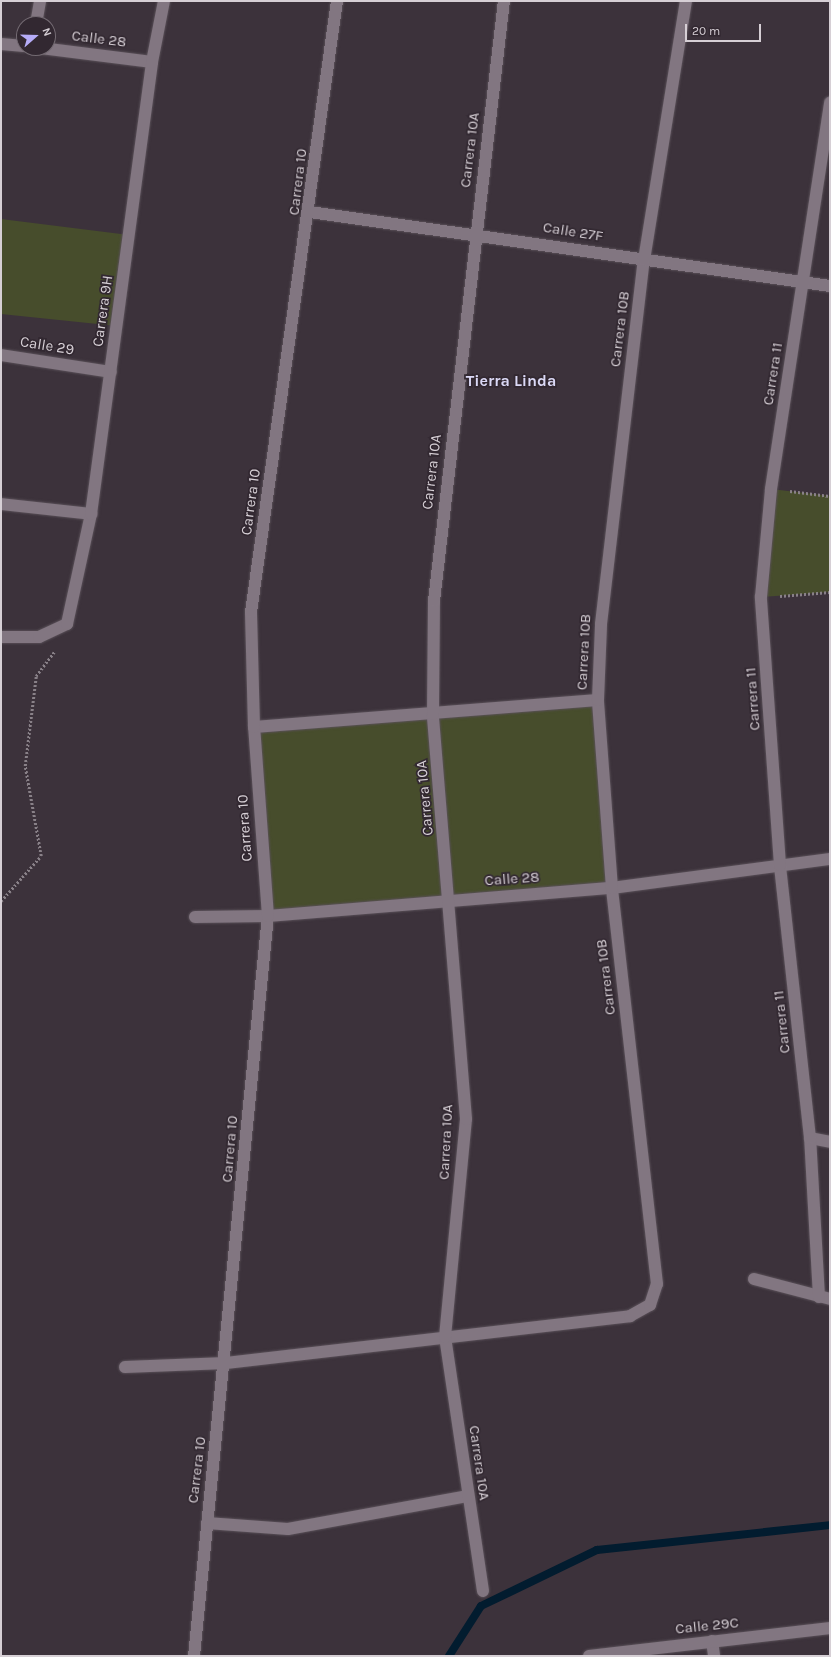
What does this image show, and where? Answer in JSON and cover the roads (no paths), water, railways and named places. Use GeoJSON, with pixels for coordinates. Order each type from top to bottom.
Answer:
{"type":"FeatureCollection","features":[{"type":"Feature","properties":{"kind":"street"},"geometry":{"type":"LineString","coordinates":[[37,16],[40,1]]}},
{"type":"Feature","properties":{"kind":"street","name":"Carrera 9H"},"geometry":{"type":"LineString","coordinates":[[1,637],[39,637],[67,624],[91,514],[152,62],[164,1]]}},
{"type":"Feature","properties":{"kind":"street","name":"Carrera 10"},"geometry":{"type":"LineString","coordinates":[[194,1656],[207,1523],[226,1363],[268,916],[254,727],[252,612],[310,212],[337,1]]}},
{"type":"Feature","properties":{"kind":"street","name":"Carrera 10A"},"geometry":{"type":"LineString","coordinates":[[483,1591],[467,1496],[445,1337],[466,1119],[450,899],[433,714],[434,601],[504,1]]}},
{"type":"Feature","properties":{"kind":"street","name":"Carrera 10B"},"geometry":{"type":"LineString","coordinates":[[445,1337],[630,1316],[650,1306],[657,1284],[612,888],[598,700],[601,624],[644,260],[686,1]]}},
{"type":"Feature","properties":{"kind":"street"},"geometry":{"type":"LineString","coordinates":[[1,44],[16,45]]}},
{"type":"Feature","properties":{"kind":"street","name":"Calle 28"},"geometry":{"type":"LineString","coordinates":[[56,50],[152,62]]}},
{"type":"Feature","properties":{"kind":"street","name":"Carrera 11"},"geometry":{"type":"LineString","coordinates":[[824,1298],[810,1138],[780,865],[761,597],[771,489],[830,102]]}},
{"type":"Feature","properties":{"kind":"street","name":"Calle 27F"},"geometry":{"type":"LineString","coordinates":[[310,212],[476,233],[644,260],[803,281],[830,286]]}},
{"type":"Feature","properties":{"kind":"street","name":"Calle 29"},"geometry":{"type":"LineString","coordinates":[[1,355],[111,372]]}},
{"type":"Feature","properties":{"kind":"street"},"geometry":{"type":"LineString","coordinates":[[1,504],[91,514]]}},
{"type":"Feature","properties":{"kind":"street"},"geometry":{"type":"LineString","coordinates":[[254,727],[598,700]]}},
{"type":"Feature","properties":{"kind":"street","name":"Calle 28"},"geometry":{"type":"LineString","coordinates":[[195,917],[268,916],[450,899],[612,888],[830,859]]}},
{"type":"Feature","properties":{"kind":"street"},"geometry":{"type":"LineString","coordinates":[[810,1138],[830,1142]]}},
{"type":"Feature","properties":{"kind":"street"},"geometry":{"type":"LineString","coordinates":[[754,1279],[824,1298]]}},
{"type":"Feature","properties":{"kind":"street"},"geometry":{"type":"LineString","coordinates":[[125,1367],[226,1363],[445,1337]]}},
{"type":"Feature","properties":{"kind":"street"},"geometry":{"type":"LineString","coordinates":[[207,1523],[288,1529],[467,1496]]}},
{"type":"Feature","properties":{"kind":"street","name":"Calle 29C"},"geometry":{"type":"LineString","coordinates":[[589,1656],[830,1628]]}},
{"type":"Feature","properties":{"kind":"street"},"geometry":{"type":"LineString","coordinates":[[712,1641],[714,1656]]}},
{"type":"Feature","properties":{"kind":"waterway"},"geometry":{"type":"LineString","coordinates":[[449,1656],[481,1606],[597,1550],[830,1525]]}},
{"type":"Feature","properties":{"kind":"district","name":"Tierra Linda"},"geometry":{"type":"Point","coordinates":[511,381]}}]}
